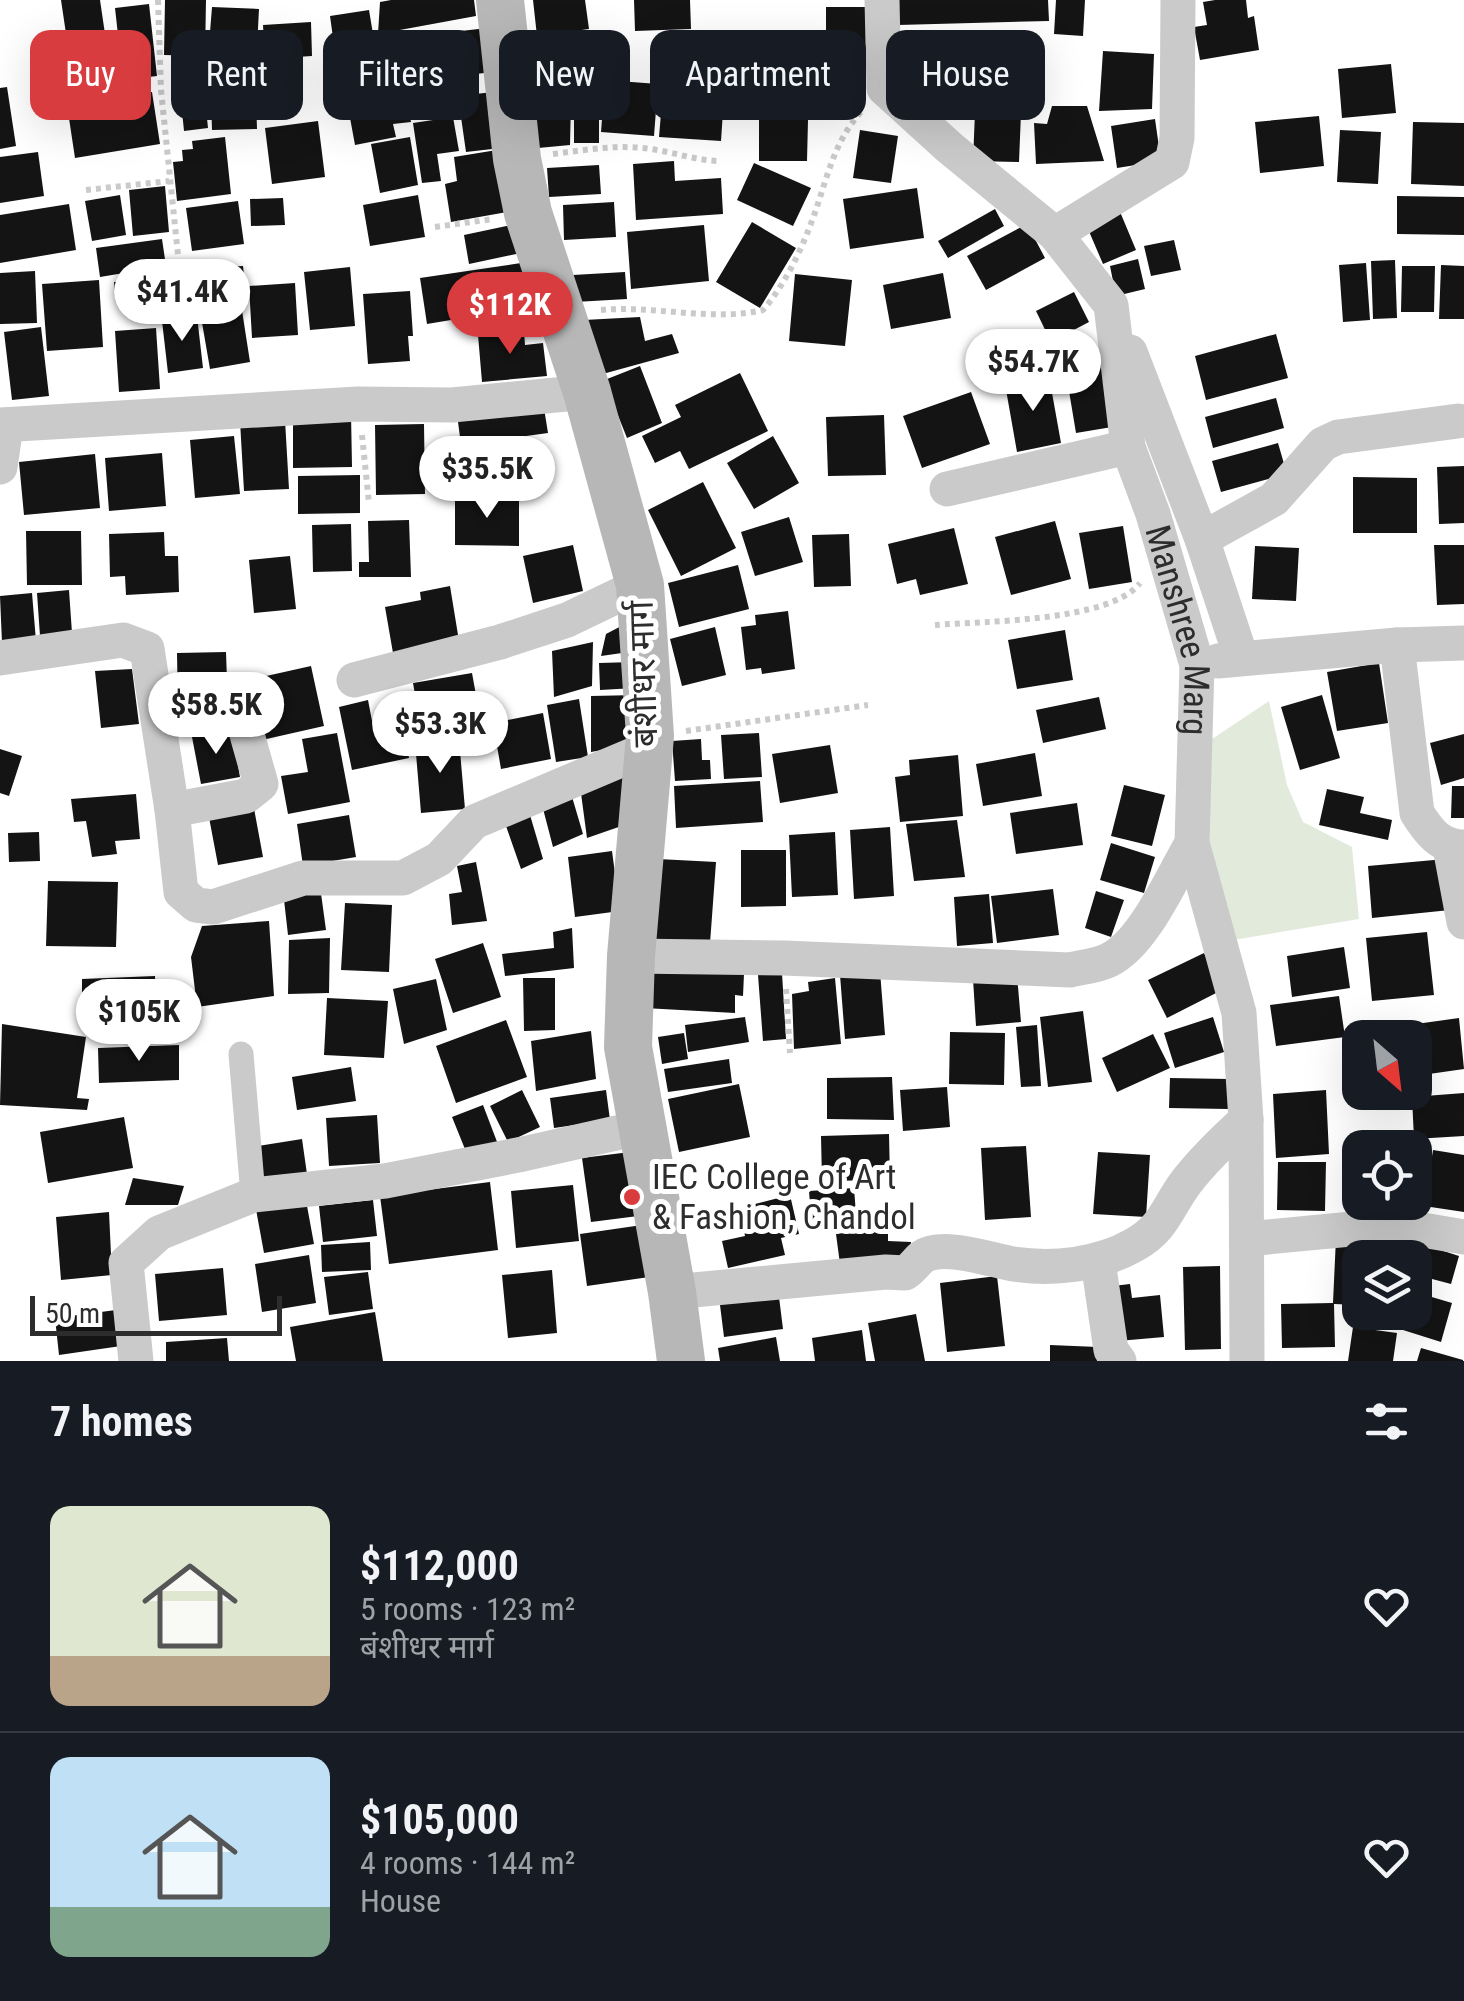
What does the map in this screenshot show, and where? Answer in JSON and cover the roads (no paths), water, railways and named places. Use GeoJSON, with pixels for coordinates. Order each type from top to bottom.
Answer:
{"type":"FeatureCollection","features":[{"type":"Feature","properties":{"kind":"main road","name":"बंशीधर मार्ग"},"geometry":{"type":"LineString","coordinates":[[500,0],[517,159],[528,213],[587,392],[640,585],[649,742],[628,1047],[681,1361]]}},
{"type":"Feature","properties":{"kind":"street"},"geometry":{"type":"LineString","coordinates":[[882,0],[884,88],[1055,234],[1112,305],[1202,540],[1242,657]]}},
{"type":"Feature","properties":{"kind":"street"},"geometry":{"type":"LineString","coordinates":[[1055,234],[1172,162],[1177,138],[1178,0]]}},
{"type":"Feature","properties":{"kind":"street","name":"Manshree Marg"},"geometry":{"type":"LineString","coordinates":[[1112,305],[1128,447],[1153,514],[1197,665],[1192,843],[1239,1013],[1246,1120],[1248,1361]]}},
{"type":"Feature","properties":{"kind":"street"},"geometry":{"type":"LineString","coordinates":[[0,467],[3,425],[358,404],[452,405],[587,392]]}},
{"type":"Feature","properties":{"kind":"street"},"geometry":{"type":"LineString","coordinates":[[1202,540],[1274,499],[1323,444],[1338,437],[1458,421]]}},
{"type":"Feature","properties":{"kind":"street"},"geometry":{"type":"LineString","coordinates":[[948,489],[1128,447]]}},
{"type":"Feature","properties":{"kind":"street"},"geometry":{"type":"LineString","coordinates":[[354,680],[500,642],[566,620],[640,585]]}},
{"type":"Feature","properties":{"kind":"street"},"geometry":{"type":"LineString","coordinates":[[0,658],[123,640],[147,649],[181,892],[196,906],[213,907],[303,878],[403,878],[438,859],[474,822],[649,742]]}},
{"type":"Feature","properties":{"kind":"street"},"geometry":{"type":"LineString","coordinates":[[1197,665],[1242,657],[1464,643]]}},
{"type":"Feature","properties":{"kind":"street"},"geometry":{"type":"LineString","coordinates":[[1397,645],[1416,813],[1430,833],[1457,847],[1464,922]]}},
{"type":"Feature","properties":{"kind":"street"},"geometry":{"type":"LineString","coordinates":[[172,810],[246,796],[261,784],[246,731]]}},
{"type":"Feature","properties":{"kind":"street"},"geometry":{"type":"LineString","coordinates":[[632,956],[1070,970],[1096,965],[1112,959],[1140,933],[1192,843]]}},
{"type":"Feature","properties":{"kind":"street"},"geometry":{"type":"LineString","coordinates":[[241,1054],[253,1196]]}},
{"type":"Feature","properties":{"kind":"street"},"geometry":{"type":"LineString","coordinates":[[672,1292],[905,1273],[922,1257],[945,1252],[1014,1264],[1051,1266],[1098,1261],[1134,1246],[1161,1226],[1184,1185],[1214,1148],[1246,1120]]}},
{"type":"Feature","properties":{"kind":"street"},"geometry":{"type":"LineString","coordinates":[[136,1361],[126,1262],[160,1233],[253,1196],[385,1181],[643,1126]]}},
{"type":"Feature","properties":{"kind":"street"},"geometry":{"type":"LineString","coordinates":[[1246,1239],[1392,1225],[1464,1236]]}},
{"type":"Feature","properties":{"kind":"street"},"geometry":{"type":"LineString","coordinates":[[1098,1261],[1111,1350],[1119,1361]]}},
{"type":"Feature","properties":{"kind":"place","name":"IEC College of Art & Fashion, Chandol"},"geometry":{"type":"Point","coordinates":[632,1197]}}]}
